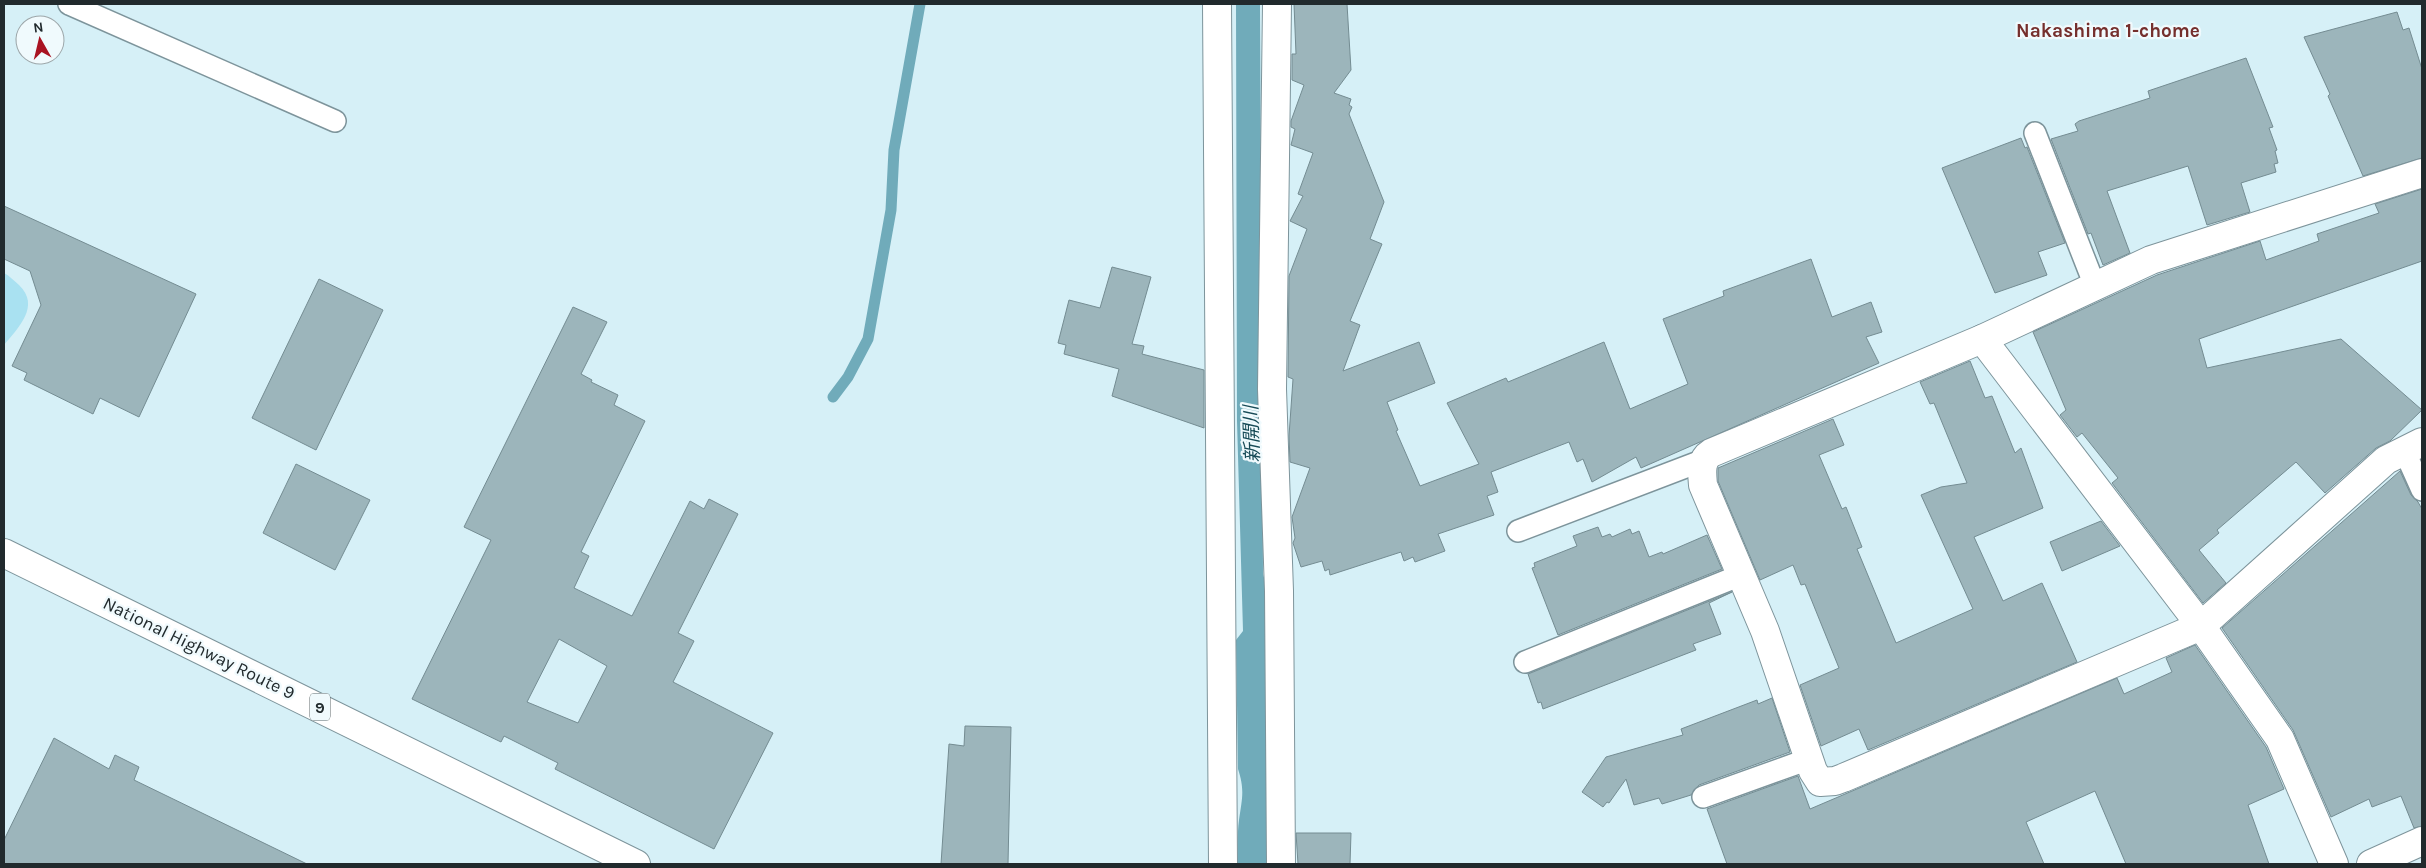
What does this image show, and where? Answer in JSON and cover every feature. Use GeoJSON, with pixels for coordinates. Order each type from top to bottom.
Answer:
{"type":"FeatureCollection","features":[{"type":"Feature","properties":{"kind":"main road"},"geometry":{"type":"LineString","coordinates":[[1217,4],[1223,864]]}},
{"type":"Feature","properties":{"kind":"main road"},"geometry":{"type":"LineString","coordinates":[[1277,4],[1272,389],[1279,591],[1281,864]]}},
{"type":"Feature","properties":{"kind":"main road"},"geometry":{"type":"LineString","coordinates":[[2413,446],[2386,460],[2201,626],[1835,781],[1820,782],[1813,771],[1765,631],[1704,484],[1704,460],[1711,452],[1982,339],[2151,260],[2422,173]]}},
{"type":"Feature","properties":{"kind":"main road"},"geometry":{"type":"LineString","coordinates":[[1982,339],[2201,626],[2280,739],[2334,864]]}},
{"type":"Feature","properties":{"kind":"main road","name":"National Highway Route 9"},"geometry":{"type":"LineString","coordinates":[[4,553],[636,864]]}},
{"type":"Feature","properties":{"kind":"main road"},"geometry":{"type":"LineString","coordinates":[[2371,864],[2422,841]]}},
{"type":"Feature","properties":{"kind":"lane"},"geometry":{"type":"LineString","coordinates":[[69,4],[335,121]]}},
{"type":"Feature","properties":{"kind":"lane"},"geometry":{"type":"LineString","coordinates":[[2035,133],[2095,286]]}},
{"type":"Feature","properties":{"kind":"lane"},"geometry":{"type":"LineString","coordinates":[[2413,446],[2422,490]]}},
{"type":"Feature","properties":{"kind":"lane"},"geometry":{"type":"LineString","coordinates":[[1518,531],[1704,460]]}},
{"type":"Feature","properties":{"kind":"lane"},"geometry":{"type":"LineString","coordinates":[[1525,662],[1741,575]]}},
{"type":"Feature","properties":{"kind":"lane"},"geometry":{"type":"LineString","coordinates":[[1704,797],[1809,759]]}},
{"type":"Feature","properties":{"kind":"shaded area"},"geometry":{"type":"Polygon","coordinates":[[[4,273],[19,285],[25,293],[28,309],[21,324],[4,345],[4,273]]]}},
{"type":"Feature","properties":{"kind":"water","name":"新開川"},"geometry":{"type":"Polygon","coordinates":[[[1236,4],[1260,4],[1263,574],[1269,597],[1272,864],[1238,864],[1238,831],[1242,783],[1238,769],[1236,640],[1243,631],[1237,421],[1236,4]]]}},
{"type":"Feature","properties":{"kind":"building"},"geometry":{"type":"Polygon","coordinates":[[[1294,4],[1347,4],[1351,70],[1334,93],[1351,99],[1349,105],[1352,107],[1349,114],[1384,202],[1370,239],[1382,244],[1350,321],[1360,325],[1343,371],[1419,342],[1435,383],[1387,402],[1398,430],[1396,431],[1420,486],[1479,464],[1447,403],[1506,378],[1508,382],[1604,342],[1630,409],[1688,384],[1663,319],[1724,296],[1723,291],[1811,259],[1832,317],[1871,302],[1882,332],[1866,337],[1879,363],[1641,468],[1636,457],[1592,482],[1583,459],[1577,462],[1569,442],[1491,472],[1498,492],[1487,496],[1494,515],[1438,534],[1445,551],[1415,562],[1413,557],[1404,561],[1401,552],[1330,575],[1329,569],[1325,571],[1322,561],[1301,567],[1293,543],[1295,538],[1292,517],[1310,468],[1290,462],[1289,436],[1293,379],[1288,377],[1289,276],[1307,229],[1290,221],[1303,196],[1298,194],[1313,153],[1291,145],[1295,129],[1291,127],[1291,121],[1304,85],[1292,80],[1292,54],[1296,54],[1294,4]]]}},
{"type":"Feature","properties":{"kind":"building"},"geometry":{"type":"Polygon","coordinates":[[[2397,12],[2403,30],[2409,28],[2422,69],[2422,158],[2363,176],[2328,96],[2330,94],[2304,37],[2397,12]]]}},
{"type":"Feature","properties":{"kind":"building"},"geometry":{"type":"Polygon","coordinates":[[[2246,58],[2273,127],[2269,128],[2277,150],[2275,151],[2278,163],[2274,164],[2276,172],[2241,183],[2250,212],[2207,225],[2188,166],[2107,191],[2130,253],[2103,265],[2091,233],[2088,234],[2051,139],[2078,131],[2075,124],[2079,121],[2150,98],[2148,91],[2246,58]]]}},
{"type":"Feature","properties":{"kind":"building"},"geometry":{"type":"Polygon","coordinates":[[[2021,138],[2025,148],[2027,147],[2065,243],[2038,252],[2047,275],[1995,293],[1942,168],[2021,138]]]}},
{"type":"Feature","properties":{"kind":"building"},"geometry":{"type":"Polygon","coordinates":[[[2422,189],[2422,261],[2199,339],[2207,368],[2341,339],[2422,410],[2390,441],[2376,448],[2325,493],[2296,462],[2217,530],[2219,533],[2199,550],[2226,583],[2203,603],[2112,483],[2118,478],[2082,433],[2077,437],[2060,415],[2066,410],[2033,332],[2157,275],[2260,241],[2266,260],[2319,241],[2317,234],[2379,213],[2375,204],[2422,189]]]}},
{"type":"Feature","properties":{"kind":"building"},"geometry":{"type":"Polygon","coordinates":[[[4,206],[196,294],[139,417],[100,398],[93,414],[24,380],[27,373],[12,366],[41,305],[30,271],[4,259],[4,206]]]}},
{"type":"Feature","properties":{"kind":"building"},"geometry":{"type":"Polygon","coordinates":[[[1112,267],[1151,277],[1132,344],[1144,346],[1142,354],[1204,370],[1204,428],[1112,396],[1119,369],[1064,354],[1066,345],[1058,343],[1069,300],[1100,308],[1112,267]]]}},
{"type":"Feature","properties":{"kind":"building"},"geometry":{"type":"Polygon","coordinates":[[[319,279],[383,310],[316,450],[252,418],[319,279]]]}},
{"type":"Feature","properties":{"kind":"building"},"geometry":{"type":"Polygon","coordinates":[[[573,307],[607,322],[581,374],[592,380],[591,382],[618,395],[614,405],[645,421],[581,552],[589,556],[574,588],[632,616],[690,501],[704,509],[709,499],[738,514],[678,633],[694,641],[673,682],[773,733],[714,849],[555,769],[558,763],[504,736],[501,742],[412,699],[491,540],[464,527],[573,307]],[[559,639],[527,702],[578,723],[607,666],[559,639]]]}},
{"type":"Feature","properties":{"kind":"building"},"geometry":{"type":"Polygon","coordinates":[[[1970,361],[1985,398],[1992,396],[2015,453],[2021,448],[2043,508],[1974,537],[2003,601],[2042,583],[2077,662],[1868,750],[1859,729],[1821,746],[1800,685],[1839,668],[1805,584],[1801,585],[1793,565],[1760,580],[1718,481],[1718,468],[1833,419],[1844,445],[1819,455],[1842,509],[1846,507],[1862,547],[1857,549],[1896,643],[1973,609],[1921,495],[1941,487],[1967,483],[1934,403],[1930,404],[1920,382],[1970,361]]]}},
{"type":"Feature","properties":{"kind":"building"},"geometry":{"type":"Polygon","coordinates":[[[296,464],[370,500],[335,570],[263,533],[296,464]]]}},
{"type":"Feature","properties":{"kind":"building"},"geometry":{"type":"Polygon","coordinates":[[[2400,471],[2411,495],[2422,509],[2422,826],[2414,828],[2401,796],[2372,807],[2369,799],[2331,817],[2293,730],[2222,628],[2400,471]]]}},
{"type":"Feature","properties":{"kind":"building"},"geometry":{"type":"Polygon","coordinates":[[[2101,521],[2120,546],[2062,571],[2050,542],[2101,521]]]}},
{"type":"Feature","properties":{"kind":"building"},"geometry":{"type":"Polygon","coordinates":[[[1598,527],[1602,537],[1610,534],[1612,537],[1630,529],[1632,534],[1639,531],[1649,557],[1662,552],[1663,554],[1707,535],[1722,569],[1558,635],[1532,568],[1535,567],[1534,563],[1577,546],[1573,536],[1598,527]]]}},
{"type":"Feature","properties":{"kind":"building"},"geometry":{"type":"Polygon","coordinates":[[[1732,592],[1709,603],[1721,634],[1693,644],[1696,650],[1543,709],[1541,702],[1538,703],[1528,674],[1732,592]]]}},
{"type":"Feature","properties":{"kind":"building"},"geometry":{"type":"Polygon","coordinates":[[[2195,645],[2266,747],[2284,789],[2248,805],[2269,864],[2126,864],[2095,791],[2026,822],[2044,864],[1727,864],[1707,809],[1798,776],[1810,809],[2117,678],[2124,694],[2172,672],[2166,658],[2195,645]]]}},
{"type":"Feature","properties":{"kind":"building"},"geometry":{"type":"Polygon","coordinates":[[[1772,698],[1790,752],[1699,785],[1691,795],[1662,804],[1659,798],[1634,805],[1626,779],[1609,803],[1607,802],[1603,807],[1582,792],[1606,757],[1683,735],[1681,729],[1757,700],[1758,704],[1772,698]]]}},
{"type":"Feature","properties":{"kind":"building"},"geometry":{"type":"Polygon","coordinates":[[[965,726],[1011,727],[1008,864],[941,864],[949,744],[964,746],[965,726]]]}},
{"type":"Feature","properties":{"kind":"building"},"geometry":{"type":"Polygon","coordinates":[[[54,738],[109,769],[115,755],[139,767],[134,780],[307,864],[4,864],[4,840],[54,738]]]}},
{"type":"Feature","properties":{"kind":"building"},"geometry":{"type":"Polygon","coordinates":[[[1296,833],[1351,833],[1350,864],[1298,864],[1296,833]]]}},
{"type":"Feature","properties":{"kind":"waterway"},"geometry":{"type":"LineString","coordinates":[[833,397],[848,377],[868,339],[891,210],[894,150],[920,4]]}},
{"type":"Feature","properties":{"kind":"district","name":"Nakashima 1-chome"},"geometry":{"type":"Point","coordinates":[2108,30]}}]}
